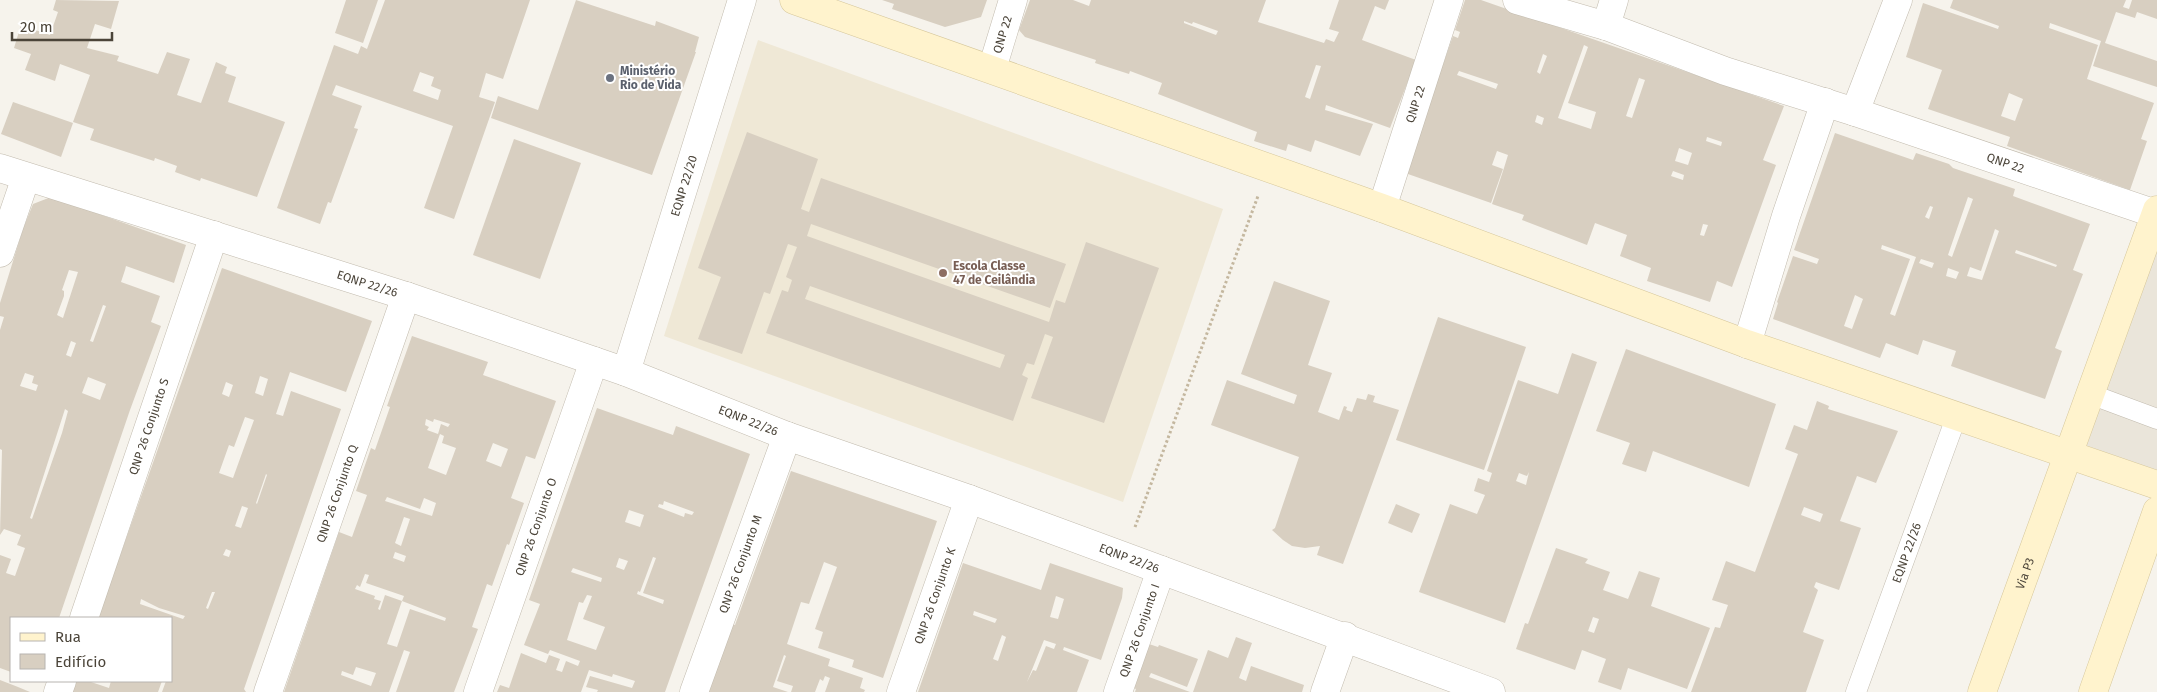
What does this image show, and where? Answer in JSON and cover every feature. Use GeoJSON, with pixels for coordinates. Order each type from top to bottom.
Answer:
{"type":"FeatureCollection","features":[{"type":"Feature","properties":{"kind":"street","name":"EQNP 22/20"},"geometry":{"type":"LineString","coordinates":[[626,372],[742,0]]}},
{"type":"Feature","properties":{"kind":"street"},"geometry":{"type":"LineString","coordinates":[[794,0],[1382,208],[1747,344],[2157,485]]}},
{"type":"Feature","properties":{"kind":"street","name":"QNP 22"},"geometry":{"type":"LineString","coordinates":[[992,69],[1013,0]]}},
{"type":"Feature","properties":{"kind":"street","name":"QNP 22"},"geometry":{"type":"LineString","coordinates":[[1382,208],[1449,0]]}},
{"type":"Feature","properties":{"kind":"street","name":"QNP 22"},"geometry":{"type":"LineString","coordinates":[[1517,0],[1606,26],[1725,71],[1825,102],[2156,212]]}},
{"type":"Feature","properties":{"kind":"street"},"geometry":{"type":"LineString","coordinates":[[1606,26],[1614,0]]}},
{"type":"Feature","properties":{"kind":"street"},"geometry":{"type":"LineString","coordinates":[[1855,112],[1898,0]]}},
{"type":"Feature","properties":{"kind":"street"},"geometry":{"type":"LineString","coordinates":[[1747,344],[1786,216],[1825,102]]}},
{"type":"Feature","properties":{"kind":"street","name":"EQNP 22/26"},"geometry":{"type":"LineString","coordinates":[[0,168],[406,296],[626,372],[787,436],[969,499],[1123,557],[1345,636],[1491,692]]}},
{"type":"Feature","properties":{"kind":"street"},"geometry":{"type":"LineString","coordinates":[[0,254],[26,177]]}},
{"type":"Feature","properties":{"kind":"street","name":"Via P3"},"geometry":{"type":"LineString","coordinates":[[1982,692],[2156,212]]}},
{"type":"Feature","properties":{"kind":"street","name":"QNP 26 Conjunto S"},"geometry":{"type":"LineString","coordinates":[[84,617],[214,235]]}},
{"type":"Feature","properties":{"kind":"street","name":"QNP 26 Conjunto Q"},"geometry":{"type":"LineString","coordinates":[[268,692],[406,296]]}},
{"type":"Feature","properties":{"kind":"street","name":"QNP 26 Conjunto O"},"geometry":{"type":"LineString","coordinates":[[478,692],[594,361]]}},
{"type":"Feature","properties":{"kind":"street","name":"QNP 26 Conjunto M"},"geometry":{"type":"LineString","coordinates":[[694,692],[787,436]]}},
{"type":"Feature","properties":{"kind":"street","name":"QNP 26 Conjunto K"},"geometry":{"type":"LineString","coordinates":[[901,692],[969,499]]}},
{"type":"Feature","properties":{"kind":"street"},"geometry":{"type":"LineString","coordinates":[[2093,692],[2157,511]]}},
{"type":"Feature","properties":{"kind":"street","name":"QNP 26 Conjunto I"},"geometry":{"type":"LineString","coordinates":[[1118,692],[1161,570]]}},
{"type":"Feature","properties":{"kind":"street"},"geometry":{"type":"LineString","coordinates":[[1325,692],[1345,636]]}},
{"type":"Feature","properties":{"kind":"lane"},"geometry":{"type":"LineString","coordinates":[[2090,394],[2157,419]]}},
{"type":"Feature","properties":{"kind":"lane","name":"EQNP 22/26"},"geometry":{"type":"LineString","coordinates":[[1856,692],[1958,415]]}},
{"type":"Feature","properties":{"kind":"path"},"geometry":{"type":"LineString","coordinates":[[1123,557],[1268,169]]}},
{"type":"Feature","properties":{"kind":"shaded area","name":"Escola Classe 47 de Ceilândia"},"geometry":{"type":"Polygon","coordinates":[[[758,40],[1223,209],[1123,502],[664,336],[758,40]]]}},
{"type":"Feature","properties":{"kind":"shaded area"},"geometry":{"type":"Polygon","coordinates":[[[2157,205],[2157,485],[2069,454],[2157,205]]]}},
{"type":"Feature","properties":{"kind":"building"},"geometry":{"type":"Polygon","coordinates":[[[56,0],[119,1],[111,29],[95,24],[87,48],[119,56],[117,61],[158,74],[167,52],[190,59],[177,95],[201,103],[216,62],[227,67],[225,73],[236,77],[228,102],[285,122],[257,197],[201,178],[200,181],[175,172],[177,166],[155,158],[154,161],[90,140],[94,129],[73,122],[90,75],[60,64],[55,81],[25,70],[31,54],[14,48],[21,25],[50,35],[58,12],[53,10],[56,0]]]}},
{"type":"Feature","properties":{"kind":"building"},"geometry":{"type":"Polygon","coordinates":[[[346,0],[378,0],[363,43],[335,33],[346,0]]]}},
{"type":"Feature","properties":{"kind":"building"},"geometry":{"type":"Polygon","coordinates":[[[385,0],[530,0],[503,79],[486,73],[479,97],[495,102],[454,219],[424,208],[453,126],[336,85],[332,95],[362,106],[354,128],[358,129],[331,203],[328,202],[320,224],[277,208],[334,45],[358,54],[361,46],[367,49],[385,0]],[[420,72],[413,91],[438,100],[441,90],[431,86],[434,77],[420,72]]]}},
{"type":"Feature","properties":{"kind":"building"},"geometry":{"type":"Polygon","coordinates":[[[576,0],[655,26],[656,21],[699,37],[696,52],[652,175],[491,118],[498,96],[538,110],[576,0]]]}},
{"type":"Feature","properties":{"kind":"building"},"geometry":{"type":"Polygon","coordinates":[[[882,0],[987,0],[981,17],[945,27],[892,9],[894,4],[882,0]]]}},
{"type":"Feature","properties":{"kind":"building"},"geometry":{"type":"Polygon","coordinates":[[[1030,0],[1073,0],[1089,6],[1091,0],[1266,0],[1258,22],[1324,43],[1326,39],[1334,42],[1339,32],[1329,29],[1339,0],[1389,0],[1385,10],[1375,6],[1362,40],[1416,60],[1390,128],[1326,105],[1325,110],[1373,124],[1360,156],[1315,140],[1311,152],[1288,144],[1286,151],[1254,141],[1257,132],[1158,94],[1162,83],[1130,71],[1129,74],[1095,63],[1096,60],[1025,37],[1019,30],[1030,0]],[[1184,21],[1184,23],[1216,35],[1218,31],[1193,22],[1192,24],[1184,21]],[[1316,65],[1305,97],[1310,99],[1321,66],[1316,65]]]}},
{"type":"Feature","properties":{"kind":"building"},"geometry":{"type":"Polygon","coordinates":[[[1465,0],[1481,0],[1784,106],[1763,160],[1776,165],[1732,287],[1717,281],[1710,302],[1647,281],[1651,268],[1620,256],[1627,235],[1595,223],[1587,245],[1522,220],[1524,215],[1492,204],[1508,155],[1497,151],[1492,165],[1503,169],[1491,203],[1405,173],[1453,36],[1458,38],[1460,32],[1455,30],[1465,0]],[[1584,45],[1558,118],[1591,129],[1596,112],[1568,103],[1588,47],[1584,45]],[[1543,54],[1537,72],[1540,74],[1547,56],[1543,54]],[[1459,71],[1457,75],[1496,89],[1498,84],[1459,71]],[[1639,78],[1626,116],[1632,118],[1645,80],[1639,78]],[[1537,115],[1535,122],[1542,125],[1544,118],[1537,115]],[[1707,137],[1706,141],[1721,146],[1722,142],[1707,137]],[[1679,148],[1675,161],[1688,165],[1692,153],[1679,148]],[[1673,171],[1671,176],[1683,180],[1684,175],[1673,171]],[[1703,224],[1700,235],[1704,236],[1708,225],[1703,224]]]}},
{"type":"Feature","properties":{"kind":"building"},"geometry":{"type":"Polygon","coordinates":[[[1953,0],[2126,0],[2123,7],[2129,9],[2132,0],[2157,0],[2157,19],[2137,12],[2135,18],[2116,12],[2105,43],[2157,61],[2157,87],[2093,66],[2101,41],[2050,23],[2049,28],[2098,45],[2087,79],[2154,103],[2141,139],[2147,141],[2130,190],[2007,146],[2010,137],[1928,109],[1942,70],[1906,57],[1923,3],[1998,29],[1999,26],[1950,8],[1953,0]],[[2009,93],[2001,116],[2015,121],[2023,99],[2009,93]]]}},
{"type":"Feature","properties":{"kind":"building"},"geometry":{"type":"Polygon","coordinates":[[[13,102],[73,123],[61,157],[1,134],[13,102]]]}},
{"type":"Feature","properties":{"kind":"building"},"geometry":{"type":"Polygon","coordinates":[[[747,132],[818,159],[801,209],[809,212],[821,178],[1066,264],[1050,308],[811,224],[807,236],[1049,322],[1056,300],[1065,303],[1086,242],[1159,268],[1104,423],[1031,398],[1053,337],[1045,334],[1034,365],[1027,363],[1022,375],[1028,378],[1013,421],[766,333],[782,290],[788,292],[792,280],[786,277],[797,247],[788,244],[770,294],[764,292],[742,354],[698,339],[721,277],[698,268],[747,132]],[[810,286],[805,299],[1000,368],[1005,355],[810,286]]]}},
{"type":"Feature","properties":{"kind":"building"},"geometry":{"type":"Polygon","coordinates":[[[1835,133],[1913,160],[1916,153],[1949,164],[1953,168],[2015,189],[2013,196],[2090,224],[2073,270],[2083,274],[2055,348],[2062,351],[2045,399],[1951,366],[1956,351],[1923,340],[1918,355],[1886,343],[1880,358],[1773,319],[1793,256],[1817,264],[1819,259],[1794,250],[1835,133]],[[1968,197],[1948,255],[1952,257],[1973,199],[1968,197]],[[1930,206],[1925,217],[1929,219],[1933,207],[1930,206]],[[1995,229],[1981,271],[1970,267],[1967,276],[1982,280],[1999,231],[1995,229]],[[1882,245],[1881,249],[1910,259],[1890,314],[1895,316],[1916,257],[1882,245]],[[2016,250],[2015,253],[2056,267],[2057,265],[2016,250]],[[1921,259],[1919,263],[1932,268],[1934,263],[1921,259]],[[1948,268],[1946,276],[1956,279],[1959,272],[1948,268]],[[1855,295],[1844,326],[1852,329],[1863,299],[1855,295]]]}},
{"type":"Feature","properties":{"kind":"building"},"geometry":{"type":"Polygon","coordinates":[[[514,139],[581,163],[540,279],[473,255],[514,139]]]}},
{"type":"Feature","properties":{"kind":"building"},"geometry":{"type":"Polygon","coordinates":[[[51,197],[186,245],[174,283],[126,266],[121,282],[160,296],[151,322],[161,326],[130,410],[59,617],[10,617],[10,672],[0,668],[0,555],[11,559],[6,573],[15,576],[25,548],[17,545],[21,535],[4,529],[0,535],[2,450],[0,449],[0,330],[4,317],[0,316],[0,303],[23,229],[33,204],[51,197]],[[69,270],[62,290],[64,291],[64,296],[57,315],[63,318],[78,272],[69,270]],[[103,305],[90,341],[93,342],[106,306],[103,305]],[[71,341],[66,355],[71,357],[76,343],[71,341]],[[25,373],[20,386],[36,391],[38,385],[32,383],[34,376],[25,373]],[[88,377],[82,393],[100,400],[106,384],[88,377]],[[65,409],[30,518],[32,519],[62,433],[68,411],[65,409]]]}},
{"type":"Feature","properties":{"kind":"building"},"geometry":{"type":"Polygon","coordinates":[[[222,268],[372,321],[346,392],[290,372],[276,414],[283,416],[291,391],[341,409],[244,689],[246,692],[162,692],[166,682],[172,682],[172,617],[98,617],[222,268]],[[260,376],[255,393],[263,396],[268,379],[260,376]],[[226,382],[222,394],[229,397],[233,385],[226,382]],[[245,417],[234,447],[229,445],[219,473],[233,478],[254,420],[245,417]],[[266,474],[256,503],[257,504],[266,474]],[[242,506],[235,526],[241,528],[248,508],[242,506]],[[226,549],[223,555],[229,557],[231,551],[226,549]],[[212,592],[206,608],[208,609],[215,592],[212,592]],[[141,599],[140,604],[183,619],[185,616],[159,608],[141,599]]]}},
{"type":"Feature","properties":{"kind":"building"},"geometry":{"type":"Polygon","coordinates":[[[1274,281],[1330,301],[1308,365],[1332,373],[1318,412],[1339,420],[1344,406],[1347,407],[1346,410],[1352,412],[1357,398],[1366,400],[1368,394],[1375,396],[1373,402],[1399,410],[1343,564],[1317,555],[1320,546],[1305,548],[1292,546],[1272,530],[1275,528],[1299,457],[1211,425],[1227,380],[1294,404],[1297,395],[1241,374],[1274,281]]]}},
{"type":"Feature","properties":{"kind":"building"},"geometry":{"type":"Polygon","coordinates":[[[1438,317],[1526,347],[1484,470],[1396,440],[1438,317]]]}},
{"type":"Feature","properties":{"kind":"building"},"geometry":{"type":"Polygon","coordinates":[[[412,336],[488,362],[483,375],[556,401],[535,459],[526,456],[511,498],[524,503],[492,586],[487,584],[472,627],[478,629],[454,692],[396,692],[410,652],[404,650],[389,692],[284,692],[339,532],[352,537],[367,495],[356,491],[371,448],[375,450],[390,407],[387,406],[412,336]],[[426,419],[425,425],[429,427],[427,430],[438,434],[441,424],[448,427],[450,424],[434,419],[433,422],[426,419]],[[440,434],[428,468],[446,475],[456,448],[442,443],[444,436],[440,434]],[[493,443],[486,461],[501,467],[508,449],[493,443]],[[387,497],[385,501],[432,516],[436,503],[424,498],[420,509],[387,497]],[[404,517],[395,543],[401,546],[410,519],[404,517]],[[395,552],[393,558],[404,562],[406,556],[395,552]],[[365,574],[360,587],[357,585],[355,589],[375,596],[374,599],[381,601],[378,609],[380,610],[385,595],[402,601],[404,596],[366,583],[369,575],[365,574]],[[402,601],[387,644],[397,647],[410,609],[445,621],[446,618],[402,601]],[[356,667],[353,675],[342,671],[341,675],[371,686],[376,673],[356,667]]]}},
{"type":"Feature","properties":{"kind":"building"},"geometry":{"type":"Polygon","coordinates":[[[1626,349],[1776,404],[1749,487],[1653,451],[1646,472],[1622,464],[1630,443],[1596,431],[1626,349]]]}},
{"type":"Feature","properties":{"kind":"building"},"geometry":{"type":"Polygon","coordinates":[[[1572,353],[1597,362],[1505,623],[1419,592],[1450,504],[1477,514],[1485,495],[1474,491],[1478,478],[1489,482],[1492,473],[1487,471],[1518,380],[1558,394],[1572,353]],[[1529,472],[1527,476],[1519,473],[1516,481],[1526,485],[1529,472]]]}},
{"type":"Feature","properties":{"kind":"building"},"geometry":{"type":"Polygon","coordinates":[[[1817,401],[1829,406],[1828,409],[1898,431],[1876,483],[1857,476],[1840,521],[1861,528],[1839,590],[1816,582],[1814,587],[1818,590],[1803,632],[1824,640],[1806,692],[1691,692],[1715,627],[1720,628],[1728,605],[1712,600],[1726,561],[1755,572],[1798,454],[1785,449],[1794,425],[1807,430],[1817,401]],[[1804,507],[1801,515],[1820,522],[1823,514],[1804,507]]]}},
{"type":"Feature","properties":{"kind":"building"},"geometry":{"type":"Polygon","coordinates":[[[597,408],[673,435],[676,426],[750,454],[665,692],[597,692],[598,690],[586,687],[590,676],[632,688],[635,681],[613,674],[612,677],[589,670],[581,692],[497,692],[500,685],[509,688],[521,653],[546,663],[549,655],[560,659],[556,670],[562,672],[566,661],[578,666],[580,661],[550,650],[548,654],[524,645],[540,604],[529,600],[597,408]],[[664,501],[663,505],[659,504],[658,507],[684,517],[685,513],[692,515],[694,512],[664,501]],[[629,510],[625,522],[640,527],[644,515],[629,510]],[[653,557],[640,592],[638,591],[637,594],[663,604],[664,600],[643,593],[656,558],[653,557]],[[619,558],[616,567],[624,570],[628,561],[619,558]],[[573,568],[571,572],[601,582],[602,578],[573,568]],[[587,595],[583,603],[579,602],[567,640],[596,650],[605,627],[583,619],[592,596],[587,595]]]}},
{"type":"Feature","properties":{"kind":"building"},"geometry":{"type":"Polygon","coordinates":[[[791,471],[937,521],[883,678],[852,667],[854,660],[818,648],[823,632],[815,629],[837,567],[824,562],[809,604],[801,602],[787,644],[830,659],[828,666],[863,678],[860,688],[865,690],[864,692],[825,692],[830,678],[825,676],[823,681],[820,679],[815,692],[791,692],[793,686],[777,681],[786,656],[784,655],[773,687],[788,692],[707,692],[732,624],[735,625],[791,471]]]}},
{"type":"Feature","properties":{"kind":"building"},"geometry":{"type":"Polygon","coordinates":[[[1396,504],[1420,514],[1412,533],[1388,523],[1396,504]]]}},
{"type":"Feature","properties":{"kind":"building"},"geometry":{"type":"Polygon","coordinates":[[[1556,548],[1588,559],[1585,563],[1610,572],[1603,590],[1628,599],[1639,571],[1660,578],[1651,606],[1710,628],[1687,689],[1628,668],[1621,690],[1598,682],[1606,659],[1582,650],[1575,670],[1516,649],[1525,623],[1528,624],[1556,548]],[[1593,617],[1588,631],[1594,633],[1599,619],[1593,617]]]}},
{"type":"Feature","properties":{"kind":"building"},"geometry":{"type":"Polygon","coordinates":[[[963,563],[1041,590],[1050,563],[1123,588],[1122,598],[1101,660],[1064,647],[1063,650],[1089,660],[1077,692],[918,692],[963,563]],[[1056,596],[1050,617],[1058,619],[1064,599],[1056,596]],[[974,611],[973,615],[995,623],[997,619],[974,611]],[[1002,635],[993,659],[998,661],[1006,637],[1002,635]],[[1044,640],[1027,682],[1033,670],[1036,671],[1046,646],[1054,649],[1056,644],[1044,640]]]}},
{"type":"Feature","properties":{"kind":"building"},"geometry":{"type":"Polygon","coordinates":[[[1236,637],[1252,643],[1239,678],[1246,681],[1251,666],[1304,685],[1302,692],[1193,692],[1208,650],[1228,658],[1236,637]]]}},
{"type":"Feature","properties":{"kind":"building"},"geometry":{"type":"Polygon","coordinates":[[[1149,644],[1158,647],[1159,645],[1198,659],[1187,687],[1151,673],[1149,677],[1190,692],[1135,692],[1136,689],[1132,687],[1149,644]]]}},
{"type":"Feature","properties":{"kind":"building"},"geometry":{"type":"Polygon","coordinates":[[[0,680],[18,687],[30,692],[0,692],[0,680]]]}},
{"type":"Feature","properties":{"kind":"building"},"geometry":{"type":"Polygon","coordinates":[[[76,682],[91,682],[109,688],[111,682],[162,682],[158,692],[72,692],[76,682]]]}},
{"type":"Feature","properties":{"kind":"place","name":"Ministério Rio de Vida"},"geometry":{"type":"Point","coordinates":[610,78]}},
{"type":"Feature","properties":{"kind":"place","name":"Escola Classe 47 de Ceilândia"},"geometry":{"type":"Point","coordinates":[943,273]}}]}
